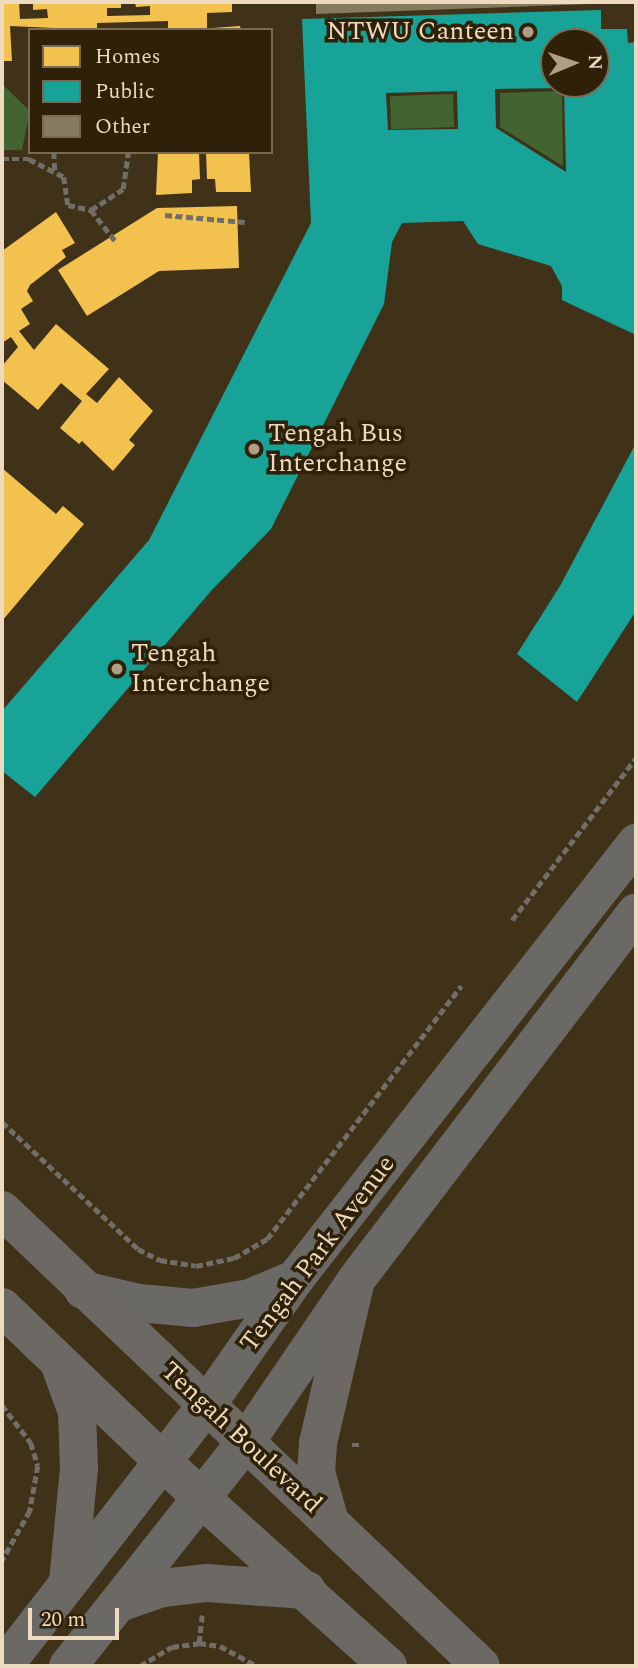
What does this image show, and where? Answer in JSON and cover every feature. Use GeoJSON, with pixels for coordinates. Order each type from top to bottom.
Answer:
{"type":"FeatureCollection","features":[{"type":"Feature","properties":{"kind":"main road","name":"Tengah Boulevard"},"geometry":{"type":"LineString","coordinates":[[2,1210],[481,1666]]}},
{"type":"Feature","properties":{"kind":"main road"},"geometry":{"type":"LineString","coordinates":[[330,1522],[316,1472],[318,1443],[356,1280]]}},
{"type":"Feature","properties":{"kind":"main road"},"geometry":{"type":"LineString","coordinates":[[2,1307],[202,1499],[307,1590],[388,1666]]}},
{"type":"Feature","properties":{"kind":"main road"},"geometry":{"type":"LineString","coordinates":[[59,1363],[77,1412],[77,1525],[68,1582]]}},
{"type":"Feature","properties":{"kind":"main road"},"geometry":{"type":"LineString","coordinates":[[119,1603],[162,1588],[206,1583],[307,1590]]}},
{"type":"Feature","properties":{"kind":"street","name":"Tengah Park Avenue"},"geometry":{"type":"LineString","coordinates":[[4,1666],[161,1460],[206,1406],[295,1279],[636,843]]}},
{"type":"Feature","properties":{"kind":"street","name":"Tengah Park Avenue"},"geometry":{"type":"LineString","coordinates":[[68,1666],[245,1443],[356,1280],[636,912]]}},
{"type":"Feature","properties":{"kind":"street"},"geometry":{"type":"LineString","coordinates":[[83,1290],[139,1303],[194,1308],[250,1298],[295,1279]]}},
{"type":"Feature","properties":{"kind":"path"},"geometry":{"type":"LineString","coordinates":[[54,154],[55,172]]}},
{"type":"Feature","properties":{"kind":"path"},"geometry":{"type":"LineString","coordinates":[[90,210],[123,189],[128,154]]}},
{"type":"Feature","properties":{"kind":"path"},"geometry":{"type":"LineString","coordinates":[[2,159],[29,159],[64,177],[68,205],[90,210],[117,243]]}},
{"type":"Feature","properties":{"kind":"path"},"geometry":{"type":"LineString","coordinates":[[165,215],[245,222]]}},
{"type":"Feature","properties":{"kind":"path"},"geometry":{"type":"LineString","coordinates":[[512,920],[636,758]]}},
{"type":"Feature","properties":{"kind":"path"},"geometry":{"type":"LineString","coordinates":[[2,1122],[138,1249],[160,1260],[196,1266],[234,1258],[267,1239],[461,986]]}},
{"type":"Feature","properties":{"kind":"path"},"geometry":{"type":"LineString","coordinates":[[2,1405],[31,1443],[38,1465],[30,1511],[2,1561]]}},
{"type":"Feature","properties":{"kind":"path"},"geometry":{"type":"LineString","coordinates":[[140,1666],[172,1647],[199,1643],[220,1646],[257,1666]]}},
{"type":"Feature","properties":{"kind":"green space"},"geometry":{"type":"Polygon","coordinates":[[[2,84],[28,109],[28,121],[22,150],[2,150],[2,84]]]}},
{"type":"Feature","properties":{"kind":"green space"},"geometry":{"type":"Polygon","coordinates":[[[540,92],[540,98],[562,98],[563,166],[500,127],[500,93],[540,92]]]}},
{"type":"Feature","properties":{"kind":"green space"},"geometry":{"type":"Polygon","coordinates":[[[453,94],[454,127],[391,129],[390,96],[453,94]]]}},
{"type":"Feature","properties":{"kind":"building: Homes"},"geometry":{"type":"Polygon","coordinates":[[[2,2],[19,2],[20,19],[48,18],[47,9],[33,10],[33,2],[121,2],[121,8],[107,8],[107,16],[150,15],[150,6],[136,7],[135,2],[232,2],[232,12],[207,13],[207,28],[168,28],[168,21],[97,23],[97,28],[10,26],[12,61],[4,61],[2,75],[2,2]]]}},
{"type":"Feature","properties":{"kind":"building: Homes"},"geometry":{"type":"Polygon","coordinates":[[[158,154],[199,154],[200,179],[192,180],[192,193],[156,195],[158,154]]]}},
{"type":"Feature","properties":{"kind":"building: Homes"},"geometry":{"type":"Polygon","coordinates":[[[206,154],[249,154],[251,192],[216,192],[215,179],[207,179],[206,154]]]}},
{"type":"Feature","properties":{"kind":"building: Homes"},"geometry":{"type":"Polygon","coordinates":[[[237,206],[239,268],[159,271],[87,316],[58,270],[157,208],[237,206]]]}},
{"type":"Feature","properties":{"kind":"building: Homes"},"geometry":{"type":"Polygon","coordinates":[[[56,212],[75,243],[62,250],[66,257],[30,285],[27,291],[33,301],[21,309],[30,324],[19,331],[34,350],[56,324],[109,369],[86,394],[97,403],[119,377],[153,411],[129,440],[135,445],[113,471],[82,441],[79,444],[60,428],[82,401],[61,383],[38,410],[2,380],[2,366],[18,347],[11,337],[2,343],[2,251],[56,212]]]}},
{"type":"Feature","properties":{"kind":"building: Homes"},"geometry":{"type":"Polygon","coordinates":[[[2,468],[56,514],[63,506],[84,524],[2,621],[2,468]]]}},
{"type":"Feature","properties":{"kind":"building: Public","name":"Tengah Bus Interchange"},"geometry":{"type":"Polygon","coordinates":[[[601,10],[601,28],[540,28],[540,88],[495,89],[496,128],[566,172],[564,98],[610,98],[610,29],[627,29],[628,43],[636,42],[636,335],[562,300],[562,286],[551,266],[478,244],[463,221],[402,223],[392,242],[384,304],[271,529],[211,591],[35,797],[2,771],[2,711],[149,540],[311,223],[302,19],[601,10]],[[457,91],[386,93],[388,130],[458,129],[457,91]]]}},
{"type":"Feature","properties":{"kind":"building: Public"},"geometry":{"type":"Polygon","coordinates":[[[636,443],[636,611],[577,702],[517,654],[560,586],[636,443]]]}},
{"type":"Feature","properties":{"kind":"building: Other"},"geometry":{"type":"Polygon","coordinates":[[[316,2],[590,2],[590,4],[316,14],[316,2]]]}},
{"type":"Feature","properties":{"kind":"place","name":"NTWU Canteen"},"geometry":{"type":"Point","coordinates":[528,32]}},
{"type":"Feature","properties":{"kind":"place","name":"Tengah Bus Interchange"},"geometry":{"type":"Point","coordinates":[254,449]}},
{"type":"Feature","properties":{"kind":"place","name":"Tengah Interchange"},"geometry":{"type":"Point","coordinates":[117,669]}}]}
